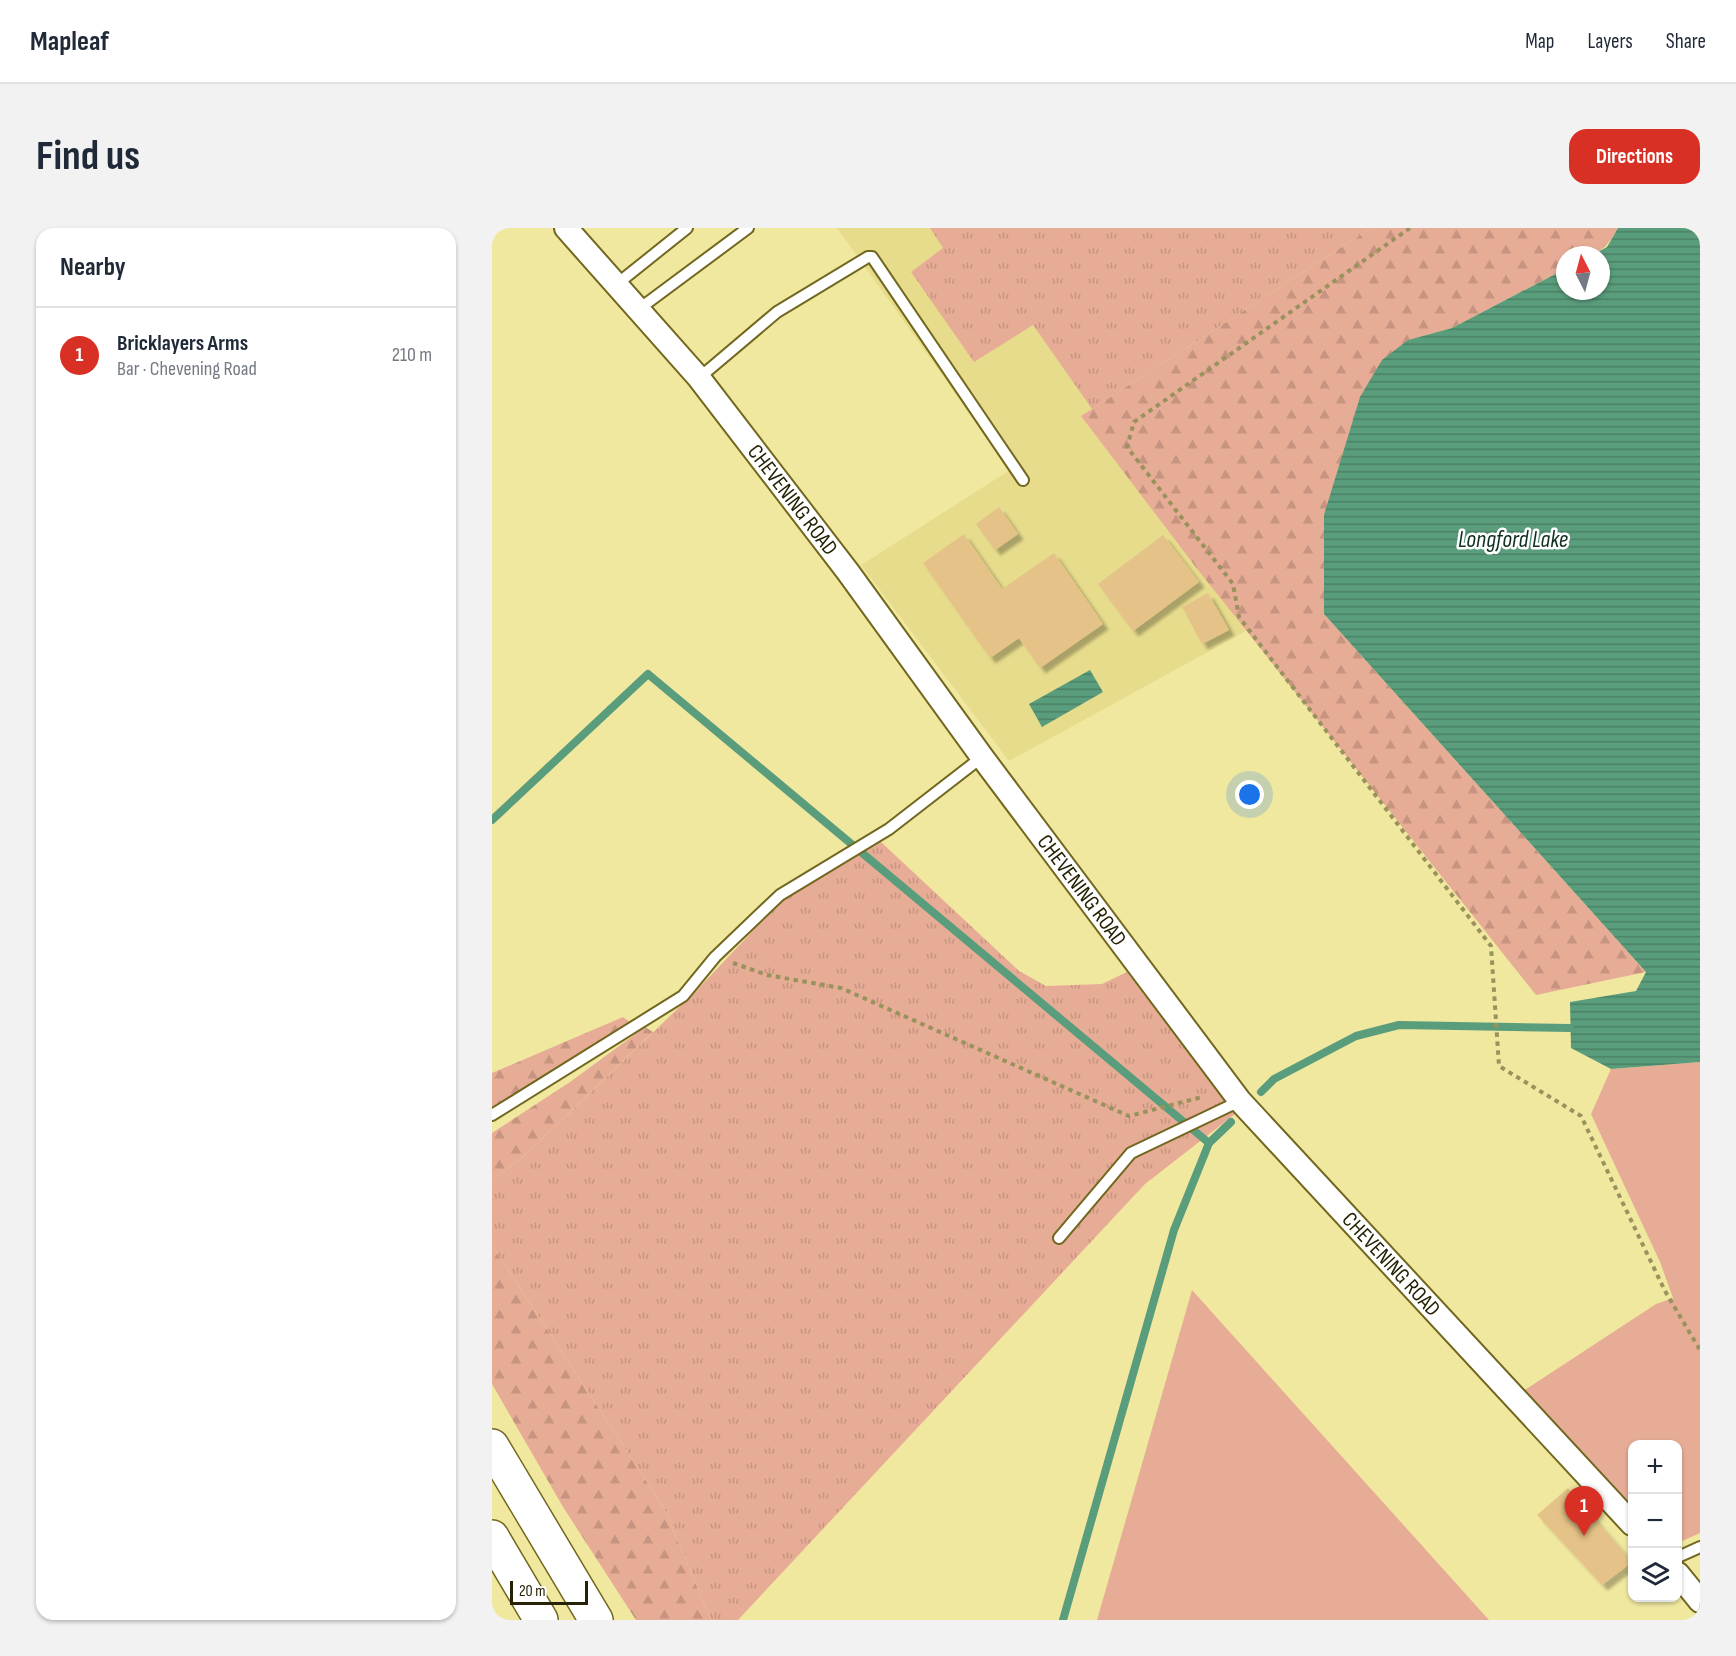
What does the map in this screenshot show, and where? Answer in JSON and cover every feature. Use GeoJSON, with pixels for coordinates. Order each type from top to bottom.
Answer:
{"type":"FeatureCollection","features":[{"type":"Feature","properties":{"kind":"highway"},"geometry":{"type":"LineString","coordinates":[[492,1446],[596,1620]]}},
{"type":"Feature","properties":{"kind":"highway"},"geometry":{"type":"LineString","coordinates":[[492,1537],[541,1620]]}},
{"type":"Feature","properties":{"kind":"street","name":"CHEVENING ROAD"},"geometry":{"type":"LineString","coordinates":[[566,228],[699,378],[848,572],[982,756],[1240,1101],[1628,1520]]}},
{"type":"Feature","properties":{"kind":"street"},"geometry":{"type":"LineString","coordinates":[[1682,1580],[1700,1601]]}},
{"type":"Feature","properties":{"kind":"lane"},"geometry":{"type":"LineString","coordinates":[[617,284],[687,228]]}},
{"type":"Feature","properties":{"kind":"lane"},"geometry":{"type":"LineString","coordinates":[[639,309],[748,228]]}},
{"type":"Feature","properties":{"kind":"lane"},"geometry":{"type":"LineString","coordinates":[[699,378],[777,312],[868,257],[872,257],[1023,480]]}},
{"type":"Feature","properties":{"kind":"lane"},"geometry":{"type":"LineString","coordinates":[[492,1114],[683,996],[715,957],[780,896],[872,839],[982,756]]}},
{"type":"Feature","properties":{"kind":"lane"},"geometry":{"type":"LineString","coordinates":[[1059,1238],[1131,1153],[1240,1101]]}},
{"type":"Feature","properties":{"kind":"lane"},"geometry":{"type":"LineString","coordinates":[[1682,1555],[1700,1547]]}},
{"type":"Feature","properties":{"kind":"path"},"geometry":{"type":"LineString","coordinates":[[1410,228],[1134,422],[1127,447],[1233,584],[1239,617],[1491,946],[1499,1066],[1581,1116],[1665,1291],[1700,1350]]}},
{"type":"Feature","properties":{"kind":"path"},"geometry":{"type":"LineString","coordinates":[[715,957],[767,975],[841,988],[1129,1116],[1184,1101]]}},
{"type":"Feature","properties":{"kind":"shaded area"},"geometry":{"type":"Polygon","coordinates":[[[837,228],[1371,228],[1081,416],[1246,631],[1009,761],[861,565],[1010,470],[837,228]]]}},
{"type":"Feature","properties":{"kind":"green space"},"geometry":{"type":"Polygon","coordinates":[[[930,228],[1371,228],[1092,409],[1033,325],[974,362],[911,272],[943,248],[930,228]]]}},
{"type":"Feature","properties":{"kind":"green space"},"geometry":{"type":"Polygon","coordinates":[[[1371,228],[1618,228],[1606,246],[1556,246],[1556,274],[1452,328],[1408,340],[1324,515],[1324,614],[1646,972],[1536,995],[1198,570],[1081,416],[1371,228]]]}},
{"type":"Feature","properties":{"kind":"green space"},"geometry":{"type":"Polygon","coordinates":[[[881,842],[1019,971],[1046,986],[1102,984],[1127,972],[1235,1114],[1145,1184],[738,1620],[711,1620],[664,1508],[492,1245],[492,1180],[523,1157],[695,992],[779,903],[881,842]]]}},
{"type":"Feature","properties":{"kind":"green space"},"geometry":{"type":"Polygon","coordinates":[[[623,1017],[630,1022],[492,1108],[492,1073],[623,1017]]]}},
{"type":"Feature","properties":{"kind":"green space"},"geometry":{"type":"Polygon","coordinates":[[[645,1027],[653,1032],[523,1157],[492,1180],[492,1133],[570,1082],[645,1027]]]}},
{"type":"Feature","properties":{"kind":"green space"},"geometry":{"type":"Polygon","coordinates":[[[1700,1062],[1700,1533],[1682,1541],[1682,1440],[1628,1440],[1628,1504],[1520,1393],[1656,1304],[1673,1298],[1660,1262],[1591,1114],[1611,1069],[1700,1062]]]}},
{"type":"Feature","properties":{"kind":"green space"},"geometry":{"type":"Polygon","coordinates":[[[492,1245],[664,1508],[711,1620],[636,1620],[563,1507],[492,1384],[492,1245]]]}},
{"type":"Feature","properties":{"kind":"green space"},"geometry":{"type":"Polygon","coordinates":[[[1192,1290],[1489,1620],[1097,1620],[1192,1290]]]}},
{"type":"Feature","properties":{"kind":"water","name":"Longford Lake"},"geometry":{"type":"Polygon","coordinates":[[[1618,228],[1700,228],[1700,1062],[1611,1069],[1571,1048],[1570,1002],[1636,991],[1646,972],[1324,614],[1324,515],[1360,397],[1382,360],[1408,340],[1452,328],[1556,274],[1556,300],[1610,300],[1610,246],[1608,246],[1618,228]]]}},
{"type":"Feature","properties":{"kind":"water"},"geometry":{"type":"Polygon","coordinates":[[[1090,670],[1103,692],[1042,727],[1029,704],[1090,670]]]}},
{"type":"Feature","properties":{"kind":"building"},"geometry":{"type":"Polygon","coordinates":[[[999,507],[1018,534],[995,550],[976,524],[999,507]]]}},
{"type":"Feature","properties":{"kind":"building"},"geometry":{"type":"Polygon","coordinates":[[[964,534],[1002,589],[1054,553],[1103,624],[1040,668],[1019,638],[990,658],[923,563],[964,534]]]}},
{"type":"Feature","properties":{"kind":"building"},"geometry":{"type":"Polygon","coordinates":[[[1163,535],[1199,582],[1133,631],[1098,584],[1163,535]]]}},
{"type":"Feature","properties":{"kind":"building"},"geometry":{"type":"Polygon","coordinates":[[[1208,593],[1229,630],[1202,644],[1182,607],[1208,593]]]}},
{"type":"Feature","properties":{"kind":"building"},"geometry":{"type":"Polygon","coordinates":[[[1568,1488],[1628,1557],[1628,1565],[1602,1585],[1537,1515],[1568,1488]]]}},
{"type":"Feature","properties":{"kind":"waterway"},"geometry":{"type":"LineString","coordinates":[[492,820],[648,674],[1209,1143]]}},
{"type":"Feature","properties":{"kind":"waterway"},"geometry":{"type":"LineString","coordinates":[[1261,1092],[1274,1079],[1356,1036],[1399,1025],[1570,1028]]}},
{"type":"Feature","properties":{"kind":"waterway"},"geometry":{"type":"LineString","coordinates":[[1063,1620],[1174,1230],[1209,1143],[1231,1122]]}},
{"type":"Feature","properties":{"kind":"place","name":"Bricklayers Arms"},"geometry":{"type":"Point","coordinates":[1584,1536]}}]}
